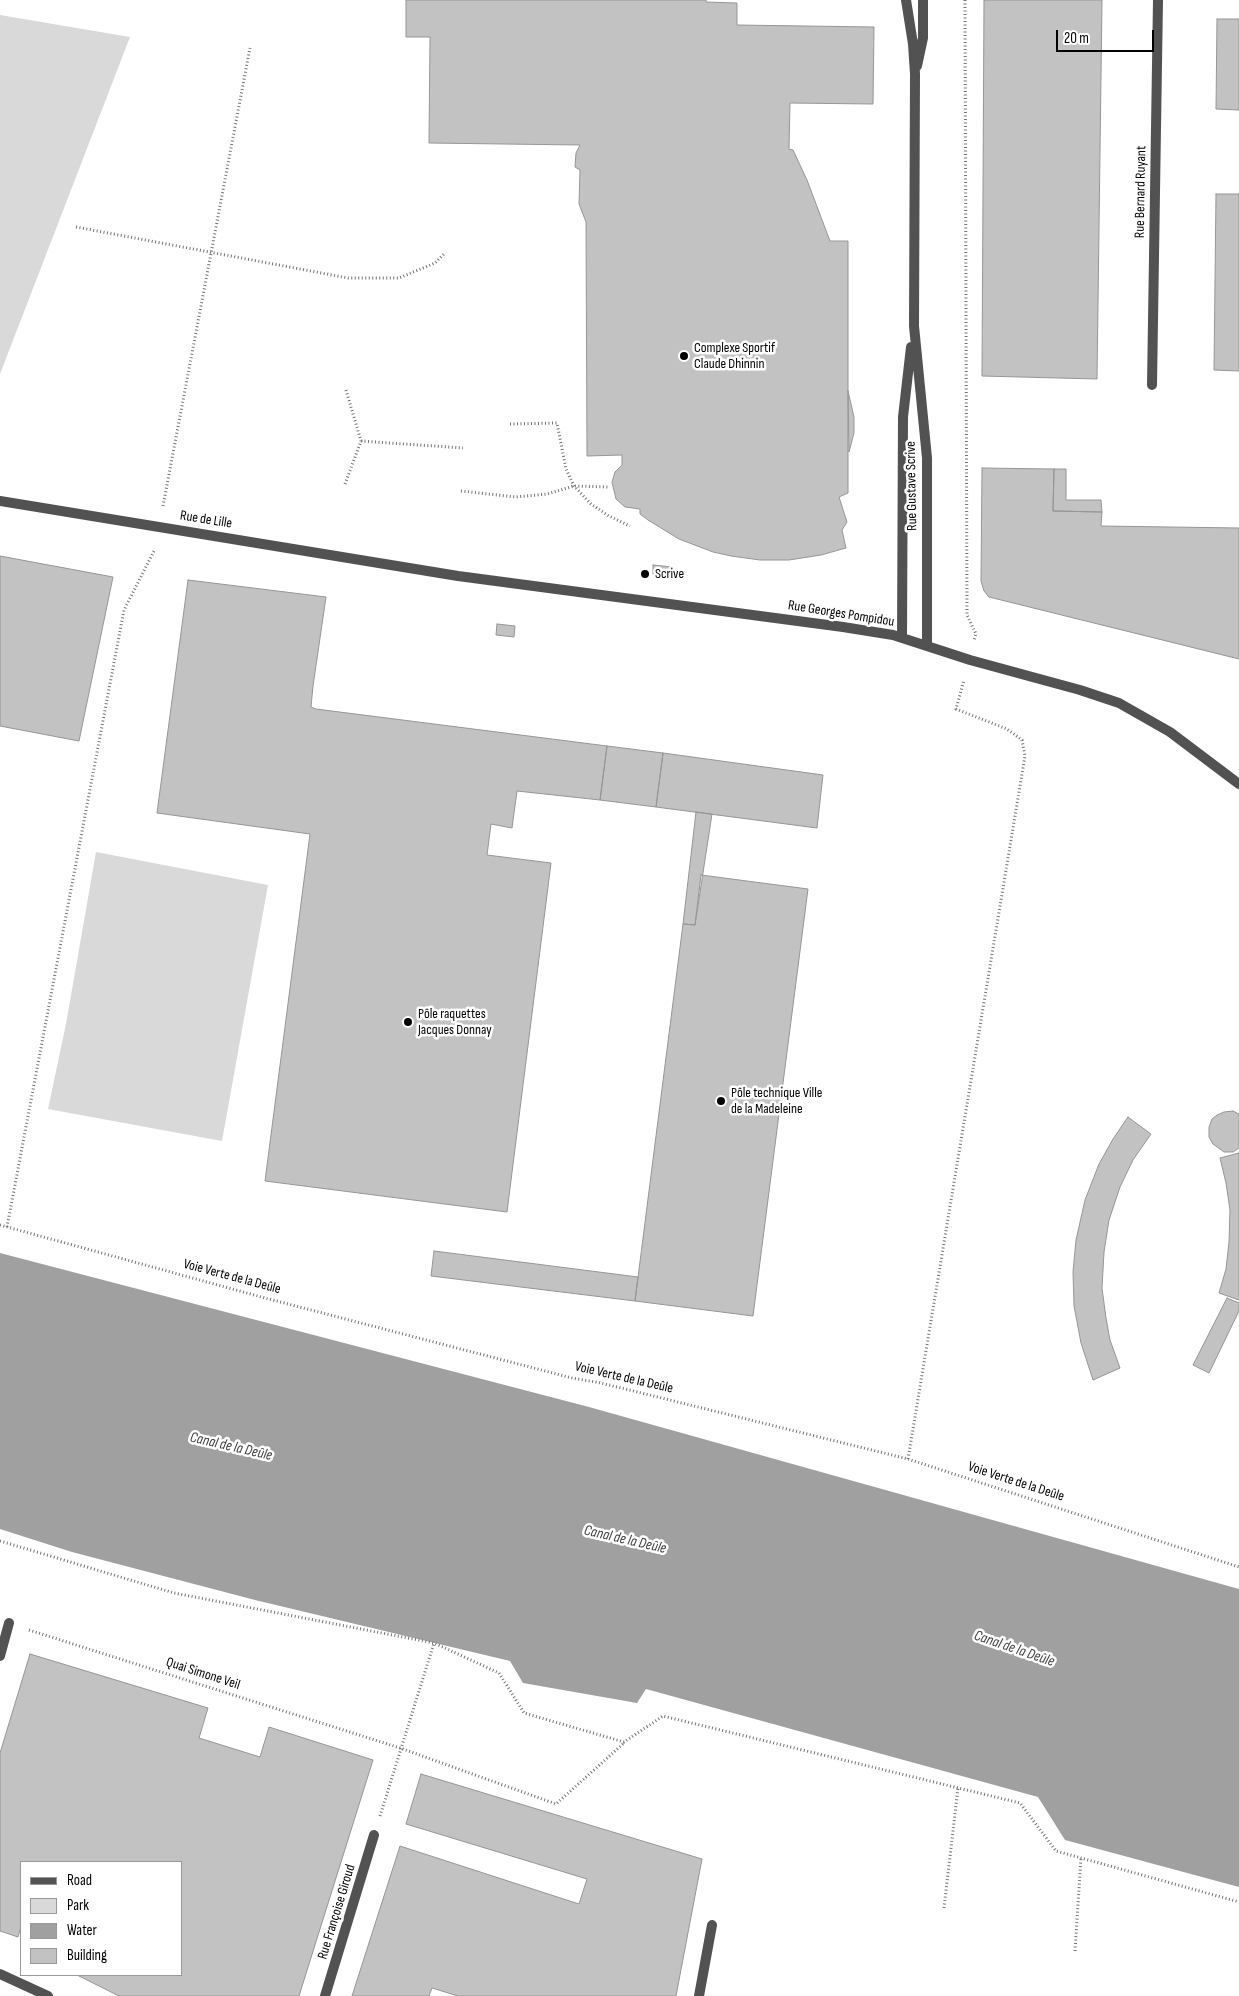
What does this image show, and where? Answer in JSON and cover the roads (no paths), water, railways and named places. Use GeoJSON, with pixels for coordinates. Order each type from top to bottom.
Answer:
{"type":"FeatureCollection","features":[{"type":"Feature","properties":{"kind":"street","name":"Rue Gustave Scrive"},"geometry":{"type":"LineString","coordinates":[[906,0],[913,44],[915,74],[914,326],[927,458],[927,646]]}},
{"type":"Feature","properties":{"kind":"street","name":"Rue Gustave Scrive"},"geometry":{"type":"LineString","coordinates":[[915,74],[923,38],[923,0]]}},
{"type":"Feature","properties":{"kind":"street","name":"Rue Bernard Ruyant"},"geometry":{"type":"LineString","coordinates":[[1152,385],[1158,0]]}},
{"type":"Feature","properties":{"kind":"street","name":"Rue Gustave Scrive"},"geometry":{"type":"LineString","coordinates":[[902,638],[903,417],[914,326]]}},
{"type":"Feature","properties":{"kind":"street","name":"Rue de Lille"},"geometry":{"type":"LineString","coordinates":[[0,501],[408,568]]}},
{"type":"Feature","properties":{"kind":"street","name":"Rue Georges Pompidou"},"geometry":{"type":"LineString","coordinates":[[408,568],[562,591],[860,629],[902,638],[970,660],[1080,690],[1119,703],[1170,732],[1239,784]]}},
{"type":"Feature","properties":{"kind":"street"},"geometry":{"type":"LineString","coordinates":[[0,1656],[9,1624]]}},
{"type":"Feature","properties":{"kind":"street","name":"Rue Françoise Giroud"},"geometry":{"type":"LineString","coordinates":[[325,1996],[374,1835]]}},
{"type":"Feature","properties":{"kind":"street"},"geometry":{"type":"LineString","coordinates":[[698,1996],[712,1925]]}},
{"type":"Feature","properties":{"kind":"street"},"geometry":{"type":"LineString","coordinates":[[0,1974],[48,1996]]}},
{"type":"Feature","properties":{"kind":"water","name":"Canal de la Deûle"},"geometry":{"type":"Polygon","coordinates":[[[0,1253],[589,1407],[1239,1589],[1239,1887],[1065,1840],[1038,1797],[646,1689],[637,1703],[523,1683],[510,1661],[255,1600],[72,1552],[0,1529],[0,1253]]]}},
{"type":"Feature","properties":{"kind":"place","name":"Complexe Sportif Claude Dhinnin"},"geometry":{"type":"Point","coordinates":[684,356]}},
{"type":"Feature","properties":{"kind":"place","name":"Scrive"},"geometry":{"type":"Point","coordinates":[645,574]}},
{"type":"Feature","properties":{"kind":"place","name":"Pôle raquettes Jacques Donnay"},"geometry":{"type":"Point","coordinates":[408,1022]}},
{"type":"Feature","properties":{"kind":"place","name":"Pôle technique Ville de la Madeleine"},"geometry":{"type":"Point","coordinates":[721,1101]}}]}
